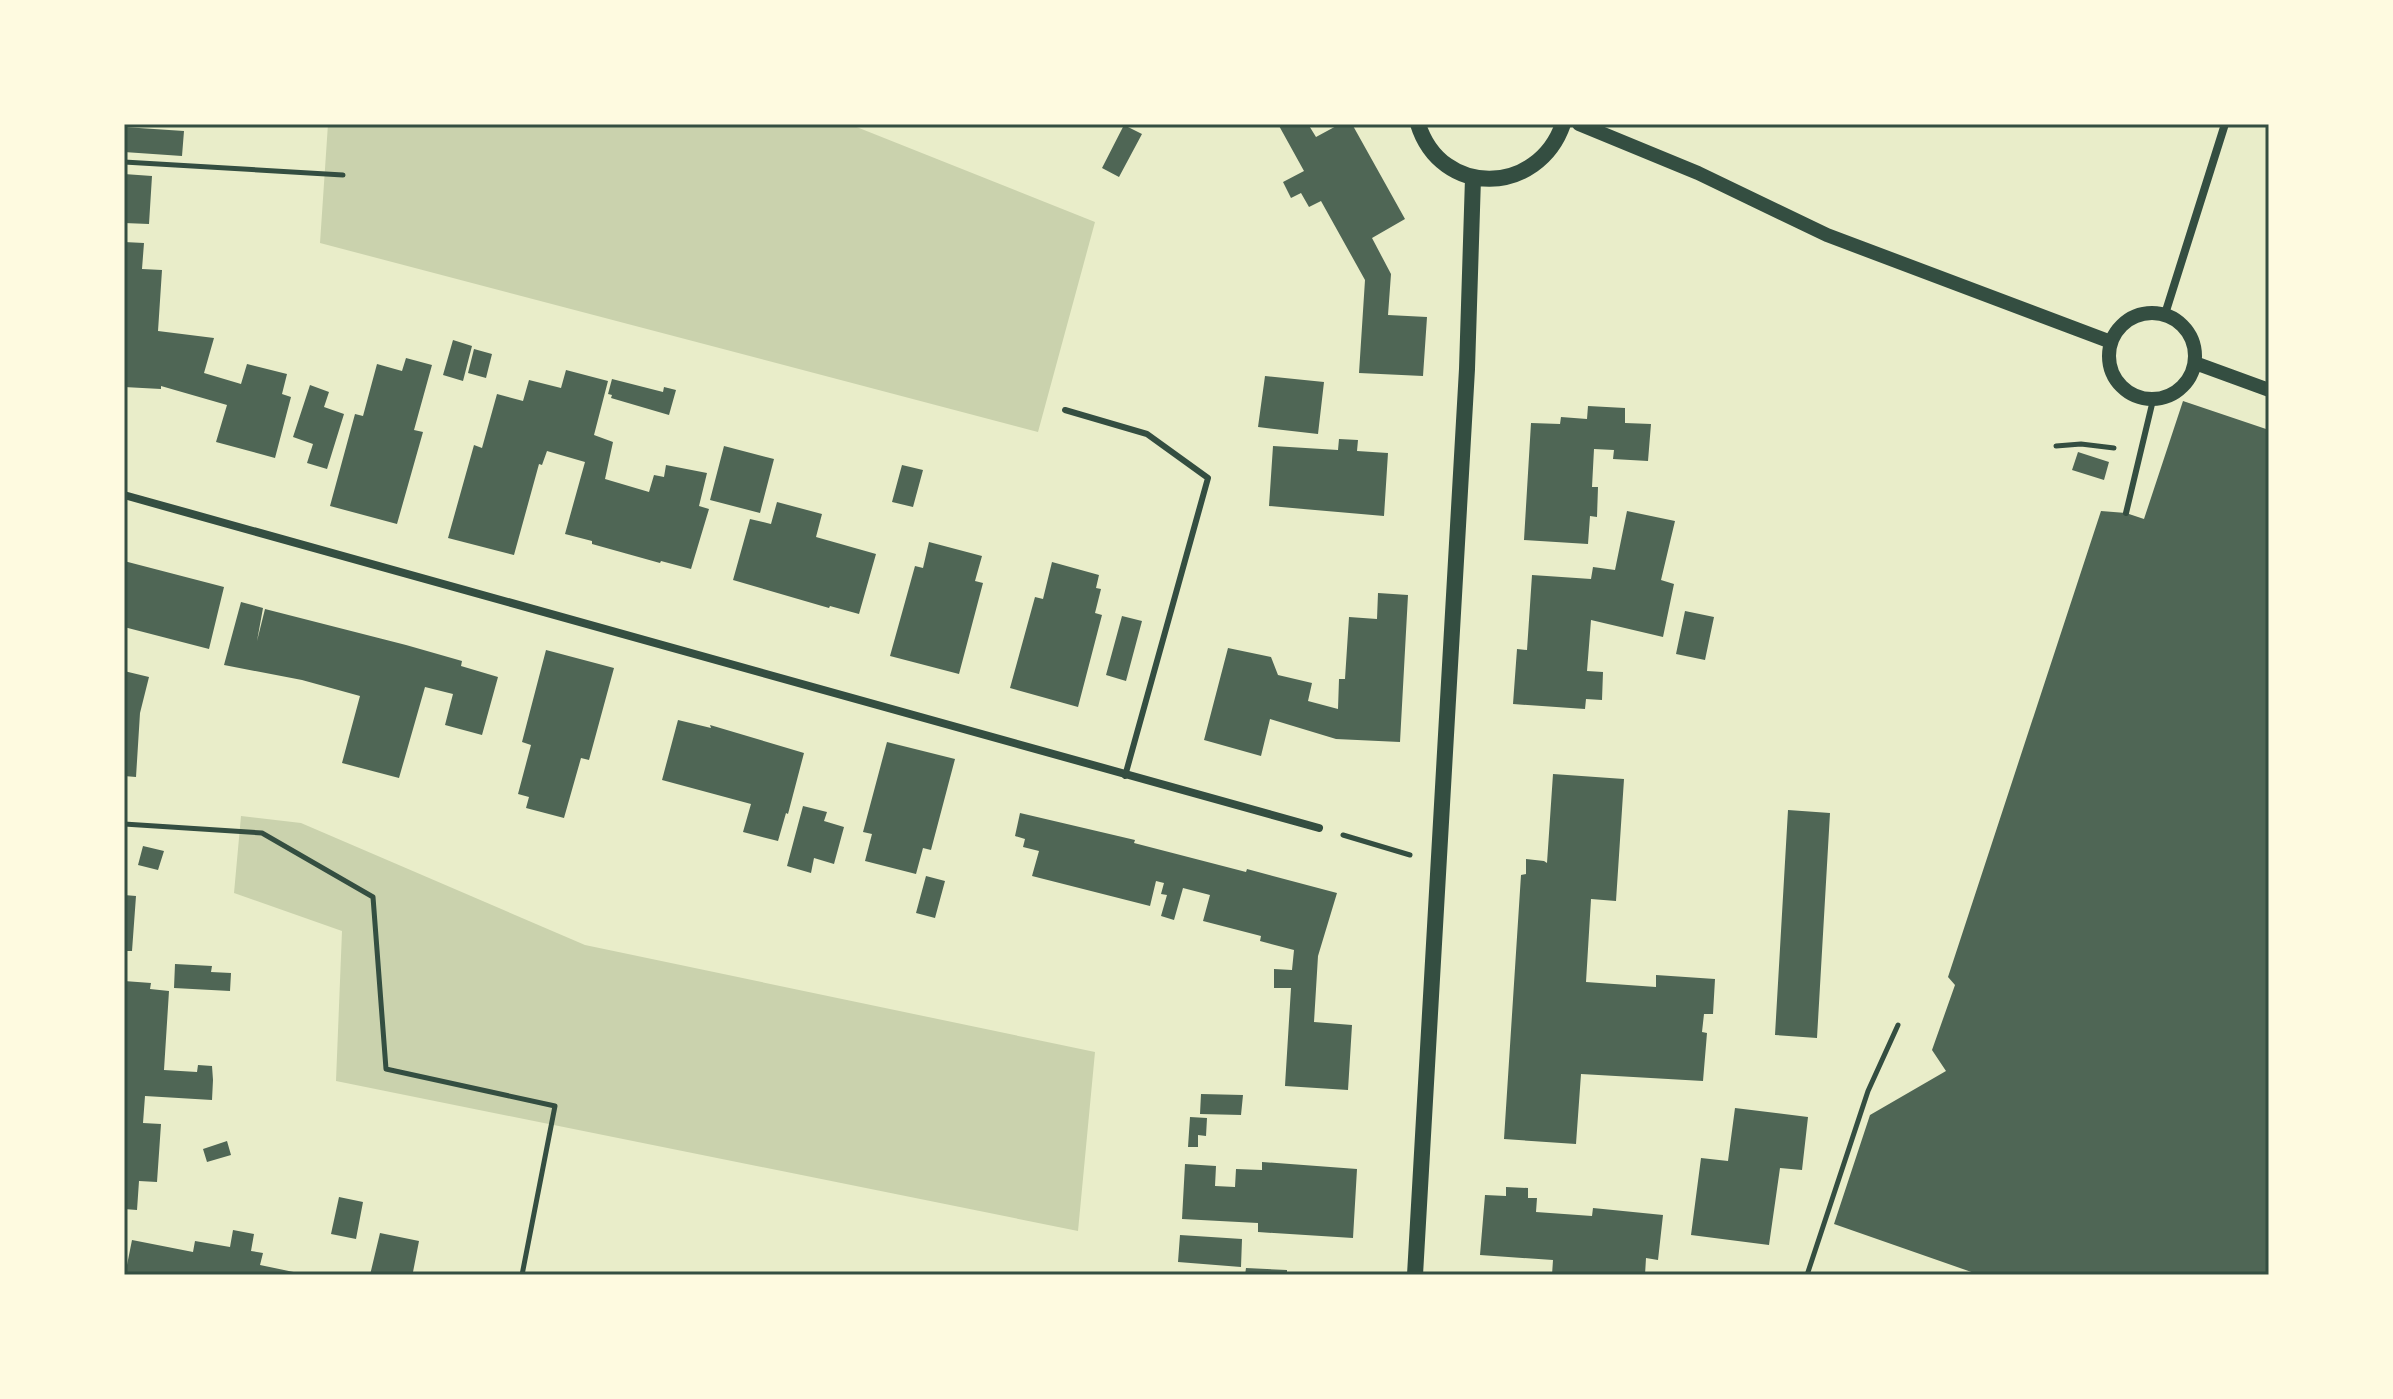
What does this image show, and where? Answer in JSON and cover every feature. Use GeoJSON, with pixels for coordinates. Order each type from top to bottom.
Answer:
{"type":"FeatureCollection","features":[{"type":"Feature","properties":{"kind":"main road"},"geometry":{"type":"LineString","coordinates":[[1418,124],[1426,145],[1439,160],[1473,178],[1493,180],[1513,176],[1531,167],[1547,154],[1563,124]]}},
{"type":"Feature","properties":{"kind":"main road"},"geometry":{"type":"LineString","coordinates":[[1415,1275],[1441,863],[1467,369],[1473,178]]}},
{"type":"Feature","properties":{"kind":"street"},"geometry":{"type":"LineString","coordinates":[[1579,124],[1698,173],[1827,235],[2111,342]]}},
{"type":"Feature","properties":{"kind":"street"},"geometry":{"type":"LineString","coordinates":[[2165,314],[2225,124]]}},
{"type":"Feature","properties":{"kind":"street"},"geometry":{"type":"LineString","coordinates":[[2165,314],[2185,328],[2192,339],[2195,363],[2181,389],[2153,400],[2139,398],[2116,382],[2108,356],[2111,342],[2116,332],[2132,317],[2165,314]]}},
{"type":"Feature","properties":{"kind":"street"},"geometry":{"type":"LineString","coordinates":[[2195,363],[2269,390]]}},
{"type":"Feature","properties":{"kind":"street"},"geometry":{"type":"LineString","coordinates":[[124,495],[1319,828]]}},
{"type":"Feature","properties":{"kind":"lane"},"geometry":{"type":"LineString","coordinates":[[2126,513],[2153,400]]}},
{"type":"Feature","properties":{"kind":"lane"},"geometry":{"type":"LineString","coordinates":[[1065,410],[1147,434],[1208,478],[1125,776]]}},
{"type":"Feature","properties":{"kind":"path"},"geometry":{"type":"LineString","coordinates":[[124,162],[343,175]]}},
{"type":"Feature","properties":{"kind":"path"},"geometry":{"type":"LineString","coordinates":[[2056,446],[2081,444],[2141,452]]}},
{"type":"Feature","properties":{"kind":"path"},"geometry":{"type":"LineString","coordinates":[[124,824],[262,833],[373,897],[386,1069],[555,1106],[522,1275]]}},
{"type":"Feature","properties":{"kind":"path"},"geometry":{"type":"LineString","coordinates":[[1319,828],[1441,863]]}},
{"type":"Feature","properties":{"kind":"path"},"geometry":{"type":"LineString","coordinates":[[1807,1275],[1868,1091],[1898,1025]]}},
{"type":"Feature","properties":{"kind":"green space"},"geometry":{"type":"Polygon","coordinates":[[[328,124],[849,124],[1095,222],[1038,432],[320,243],[328,124]]]}},
{"type":"Feature","properties":{"kind":"green space"},"geometry":{"type":"Polygon","coordinates":[[[241,816],[301,823],[585,945],[1095,1052],[1078,1231],[336,1081],[342,931],[234,893],[241,816]]]}},
{"type":"Feature","properties":{"kind":"building"},"geometry":{"type":"Polygon","coordinates":[[[1278,124],[1308,124],[1316,137],[1340,124],[1352,124],[1405,219],[1372,238],[1391,274],[1388,315],[1427,317],[1423,376],[1359,373],[1365,280],[1321,201],[1309,207],[1301,193],[1291,198],[1283,182],[1304,171],[1278,124]]]}},
{"type":"Feature","properties":{"kind":"building"},"geometry":{"type":"Polygon","coordinates":[[[1124,125],[1142,134],[1119,177],[1102,168],[1124,125]]]}},
{"type":"Feature","properties":{"kind":"building"},"geometry":{"type":"Polygon","coordinates":[[[124,127],[184,131],[182,156],[124,152],[124,127]]]}},
{"type":"Feature","properties":{"kind":"building"},"geometry":{"type":"Polygon","coordinates":[[[124,174],[152,176],[149,224],[124,223],[124,174]]]}},
{"type":"Feature","properties":{"kind":"building"},"geometry":{"type":"Polygon","coordinates":[[[124,242],[144,243],[142,269],[162,270],[158,331],[214,338],[204,373],[241,384],[247,364],[287,374],[282,394],[291,397],[275,458],[216,442],[227,405],[161,386],[161,389],[124,387],[124,242]]]}},
{"type":"Feature","properties":{"kind":"building"},"geometry":{"type":"Polygon","coordinates":[[[453,340],[472,346],[463,381],[443,375],[453,340]]]}},
{"type":"Feature","properties":{"kind":"building"},"geometry":{"type":"Polygon","coordinates":[[[474,349],[492,354],[486,378],[468,373],[474,349]]]}},
{"type":"Feature","properties":{"kind":"building"},"geometry":{"type":"Polygon","coordinates":[[[406,358],[432,365],[414,430],[423,432],[397,524],[330,506],[355,414],[363,416],[377,364],[402,371],[406,358]]]}},
{"type":"Feature","properties":{"kind":"building"},"geometry":{"type":"Polygon","coordinates":[[[566,370],[608,381],[594,435],[613,442],[605,479],[649,492],[654,475],[664,477],[666,465],[707,473],[699,506],[709,509],[691,569],[660,563],[565,534],[585,462],[547,451],[542,465],[539,464],[514,555],[448,538],[474,445],[482,448],[497,394],[523,401],[529,380],[561,388],[566,370]]]}},
{"type":"Feature","properties":{"kind":"building"},"geometry":{"type":"Polygon","coordinates":[[[1265,376],[1324,382],[1318,434],[1258,427],[1265,376]]]}},
{"type":"Feature","properties":{"kind":"building"},"geometry":{"type":"Polygon","coordinates":[[[612,379],[663,392],[664,387],[676,390],[669,415],[611,398],[612,395],[608,394],[612,379]]]}},
{"type":"Feature","properties":{"kind":"building"},"geometry":{"type":"Polygon","coordinates":[[[310,385],[329,392],[324,407],[344,414],[327,469],[307,463],[313,444],[293,437],[310,385]]]}},
{"type":"Feature","properties":{"kind":"building"},"geometry":{"type":"Polygon","coordinates":[[[2183,401],[2269,430],[2269,1275],[1980,1275],[1834,1224],[1870,1115],[1946,1071],[1932,1050],[1955,985],[1948,977],[2101,511],[2126,513],[2144,519],[2183,401]]]}},
{"type":"Feature","properties":{"kind":"building"},"geometry":{"type":"Polygon","coordinates":[[[1588,406],[1625,408],[1625,423],[1651,424],[1648,461],[1613,459],[1614,450],[1594,449],[1592,487],[1598,487],[1597,517],[1590,516],[1588,544],[1524,540],[1531,423],[1560,424],[1561,417],[1587,419],[1588,406]]]}},
{"type":"Feature","properties":{"kind":"building"},"geometry":{"type":"Polygon","coordinates":[[[1339,439],[1358,440],[1357,451],[1388,453],[1384,516],[1269,506],[1273,446],[1338,450],[1339,439]]]}},
{"type":"Feature","properties":{"kind":"building"},"geometry":{"type":"Polygon","coordinates":[[[724,446],[774,459],[760,513],[710,500],[724,446]]]}},
{"type":"Feature","properties":{"kind":"building"},"geometry":{"type":"Polygon","coordinates":[[[2078,452],[2109,462],[2104,480],[2072,470],[2078,452]]]}},
{"type":"Feature","properties":{"kind":"building"},"geometry":{"type":"Polygon","coordinates":[[[902,465],[923,470],[913,507],[892,502],[902,465]]]}},
{"type":"Feature","properties":{"kind":"building"},"geometry":{"type":"Polygon","coordinates":[[[777,502],[822,514],[816,537],[876,554],[859,614],[733,580],[750,519],[771,524],[777,502]]]}},
{"type":"Feature","properties":{"kind":"building"},"geometry":{"type":"Polygon","coordinates":[[[1627,511],[1675,521],[1661,580],[1674,584],[1663,637],[1591,620],[1587,671],[1603,672],[1602,700],[1586,699],[1585,709],[1513,704],[1517,649],[1527,650],[1532,575],[1591,579],[1593,567],[1615,570],[1627,511]]]}},
{"type":"Feature","properties":{"kind":"building"},"geometry":{"type":"Polygon","coordinates":[[[929,542],[982,556],[975,581],[983,583],[959,674],[890,656],[915,566],[923,568],[929,542]]]}},
{"type":"Feature","properties":{"kind":"building"},"geometry":{"type":"Polygon","coordinates":[[[124,561],[224,587],[209,649],[124,627],[124,561]]]}},
{"type":"Feature","properties":{"kind":"building"},"geometry":{"type":"Polygon","coordinates":[[[1052,562],[1099,575],[1096,588],[1101,589],[1095,613],[1102,615],[1078,707],[1010,688],[1035,597],[1043,599],[1052,562]]]}},
{"type":"Feature","properties":{"kind":"building"},"geometry":{"type":"Polygon","coordinates":[[[1378,593],[1408,595],[1400,742],[1336,739],[1270,719],[1261,756],[1204,740],[1228,648],[1271,657],[1278,675],[1312,683],[1308,701],[1338,709],[1339,679],[1345,679],[1349,617],[1377,619],[1378,593]]]}},
{"type":"Feature","properties":{"kind":"building"},"geometry":{"type":"Polygon","coordinates":[[[241,602],[263,608],[257,641],[265,609],[462,661],[461,666],[498,677],[482,735],[445,725],[453,694],[425,687],[399,778],[342,763],[360,696],[302,680],[224,665],[241,602]]]}},
{"type":"Feature","properties":{"kind":"building"},"geometry":{"type":"Polygon","coordinates":[[[1685,611],[1714,617],[1705,660],[1676,654],[1685,611]]]}},
{"type":"Feature","properties":{"kind":"building"},"geometry":{"type":"Polygon","coordinates":[[[1122,616],[1142,621],[1126,681],[1106,675],[1122,616]]]}},
{"type":"Feature","properties":{"kind":"building"},"geometry":{"type":"Polygon","coordinates":[[[546,650],[614,668],[589,760],[581,758],[564,818],[526,808],[529,797],[518,794],[531,745],[522,742],[546,650]]]}},
{"type":"Feature","properties":{"kind":"building"},"geometry":{"type":"Polygon","coordinates":[[[124,671],[149,677],[140,713],[136,777],[124,776],[124,671]]]}},
{"type":"Feature","properties":{"kind":"building"},"geometry":{"type":"Polygon","coordinates":[[[678,720],[711,728],[710,725],[804,753],[778,841],[743,832],[751,804],[662,780],[678,720]]]}},
{"type":"Feature","properties":{"kind":"building"},"geometry":{"type":"Polygon","coordinates":[[[887,742],[955,759],[931,850],[923,848],[916,874],[865,861],[872,834],[863,832],[887,742]]]}},
{"type":"Feature","properties":{"kind":"building"},"geometry":{"type":"Polygon","coordinates":[[[1553,774],[1624,779],[1616,901],[1591,899],[1586,982],[1656,987],[1656,975],[1715,979],[1713,1014],[1704,1014],[1702,1032],[1707,1033],[1703,1081],[1581,1074],[1576,1144],[1504,1139],[1521,875],[1526,874],[1526,859],[1547,863],[1553,774]]]}},
{"type":"Feature","properties":{"kind":"building"},"geometry":{"type":"Polygon","coordinates":[[[803,806],[827,812],[824,821],[844,827],[834,864],[814,858],[811,873],[787,866],[803,806]]]}},
{"type":"Feature","properties":{"kind":"building"},"geometry":{"type":"Polygon","coordinates":[[[1788,810],[1830,813],[1817,1038],[1775,1035],[1788,810]]]}},
{"type":"Feature","properties":{"kind":"building"},"geometry":{"type":"Polygon","coordinates":[[[1020,813],[1337,893],[1318,956],[1314,1022],[1352,1025],[1348,1090],[1285,1086],[1291,988],[1274,988],[1274,969],[1292,970],[1294,950],[1260,941],[1261,936],[1203,921],[1210,895],[1183,888],[1174,920],[1161,916],[1167,895],[1161,894],[1164,883],[1156,881],[1150,906],[1032,876],[1039,851],[1023,847],[1025,839],[1015,836],[1020,813]]]}},
{"type":"Feature","properties":{"kind":"building"},"geometry":{"type":"Polygon","coordinates":[[[143,846],[164,851],[158,870],[138,865],[143,846]]]}},
{"type":"Feature","properties":{"kind":"building"},"geometry":{"type":"Polygon","coordinates":[[[926,876],[945,881],[935,918],[916,913],[926,876]]]}},
{"type":"Feature","properties":{"kind":"building"},"geometry":{"type":"Polygon","coordinates":[[[124,895],[136,896],[132,951],[124,951],[124,895]]]}},
{"type":"Feature","properties":{"kind":"building"},"geometry":{"type":"Polygon","coordinates":[[[175,964],[212,966],[211,972],[231,973],[230,991],[174,988],[175,964]]]}},
{"type":"Feature","properties":{"kind":"building"},"geometry":{"type":"Polygon","coordinates":[[[124,981],[151,983],[150,989],[169,991],[164,1070],[197,1072],[198,1065],[212,1066],[213,1080],[212,1100],[145,1096],[143,1123],[161,1124],[157,1182],[139,1181],[137,1210],[124,1209],[124,981]]]}},
{"type":"Feature","properties":{"kind":"building"},"geometry":{"type":"Polygon","coordinates":[[[1201,1094],[1243,1095],[1241,1115],[1200,1114],[1201,1094]]]}},
{"type":"Feature","properties":{"kind":"building"},"geometry":{"type":"Polygon","coordinates":[[[1735,1108],[1808,1117],[1802,1170],[1780,1168],[1769,1245],[1691,1235],[1701,1158],[1728,1161],[1735,1108]]]}},
{"type":"Feature","properties":{"kind":"building"},"geometry":{"type":"Polygon","coordinates":[[[1190,1117],[1207,1118],[1206,1136],[1198,1135],[1198,1147],[1188,1147],[1190,1117]]]}},
{"type":"Feature","properties":{"kind":"building"},"geometry":{"type":"Polygon","coordinates":[[[227,1141],[231,1155],[207,1162],[203,1149],[227,1141]]]}},
{"type":"Feature","properties":{"kind":"building"},"geometry":{"type":"Polygon","coordinates":[[[1262,1162],[1357,1169],[1353,1238],[1258,1232],[1258,1223],[1182,1219],[1185,1164],[1216,1166],[1215,1186],[1235,1187],[1236,1169],[1262,1170],[1262,1162]]]}},
{"type":"Feature","properties":{"kind":"building"},"geometry":{"type":"Polygon","coordinates":[[[1506,1187],[1528,1188],[1528,1198],[1537,1198],[1536,1212],[1592,1216],[1593,1208],[1663,1215],[1658,1260],[1646,1258],[1645,1275],[1552,1275],[1553,1260],[1480,1255],[1485,1195],[1506,1196],[1506,1187]]]}},
{"type":"Feature","properties":{"kind":"building"},"geometry":{"type":"Polygon","coordinates":[[[339,1197],[363,1202],[356,1239],[331,1234],[339,1197]]]}},
{"type":"Feature","properties":{"kind":"building"},"geometry":{"type":"Polygon","coordinates":[[[233,1230],[254,1234],[251,1251],[263,1253],[260,1265],[308,1275],[125,1275],[132,1240],[193,1252],[195,1241],[230,1247],[233,1230]]]}},
{"type":"Feature","properties":{"kind":"building"},"geometry":{"type":"Polygon","coordinates":[[[380,1233],[419,1241],[413,1272],[420,1275],[370,1275],[380,1233]]]}},
{"type":"Feature","properties":{"kind":"building"},"geometry":{"type":"Polygon","coordinates":[[[1180,1235],[1242,1239],[1241,1267],[1178,1262],[1180,1235]]]}},
{"type":"Feature","properties":{"kind":"building"},"geometry":{"type":"Polygon","coordinates":[[[1246,1268],[1287,1270],[1287,1275],[1245,1275],[1246,1268]]]}}]}
